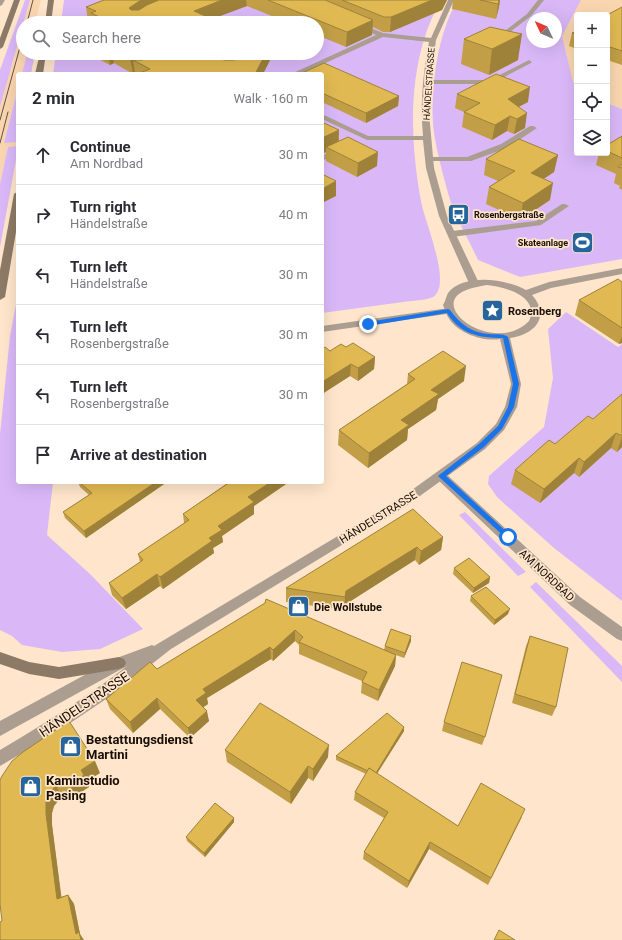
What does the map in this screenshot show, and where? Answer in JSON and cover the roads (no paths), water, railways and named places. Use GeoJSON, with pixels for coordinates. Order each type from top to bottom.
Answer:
{"type":"FeatureCollection","features":[{"type":"Feature","properties":{"kind":"main road"},"geometry":{"type":"LineString","coordinates":[[0,47],[17,0]]}},
{"type":"Feature","properties":{"kind":"main road"},"geometry":{"type":"LineString","coordinates":[[49,16],[51,0]]}},
{"type":"Feature","properties":{"kind":"main road"},"geometry":{"type":"LineString","coordinates":[[39,72],[42,60]]}},
{"type":"Feature","properties":{"kind":"main road"},"geometry":{"type":"LineString","coordinates":[[0,297],[16,205]]}},
{"type":"Feature","properties":{"kind":"main road","name":"HÄNDELSTRASSE"},"geometry":{"type":"LineString","coordinates":[[0,658],[29,668],[59,673],[119,663]]}},
{"type":"Feature","properties":{"kind":"street"},"geometry":{"type":"LineString","coordinates":[[0,4],[2,0]]}},
{"type":"Feature","properties":{"kind":"street","name":"HÄNDELSTRASSE"},"geometry":{"type":"LineString","coordinates":[[451,0],[433,40],[430,55],[425,113],[427,138],[429,159],[439,206],[474,283]]}},
{"type":"Feature","properties":{"kind":"street"},"geometry":{"type":"LineString","coordinates":[[353,22],[382,35],[433,40]]}},
{"type":"Feature","properties":{"kind":"street"},"geometry":{"type":"LineString","coordinates":[[299,72],[382,35]]}},
{"type":"Feature","properties":{"kind":"street"},"geometry":{"type":"LineString","coordinates":[[324,117],[367,138]]}},
{"type":"Feature","properties":{"kind":"street"},"geometry":{"type":"LineString","coordinates":[[324,159],[367,138],[427,138]]}},
{"type":"Feature","properties":{"kind":"street"},"geometry":{"type":"LineString","coordinates":[[524,294],[548,286],[622,271]]}},
{"type":"Feature","properties":{"kind":"street"},"geometry":{"type":"LineString","coordinates":[[474,283],[501,284],[514,288],[524,294],[533,302],[535,307],[536,312],[534,321],[523,331],[505,337],[487,336],[469,331],[455,322],[448,311],[448,302],[453,294],[462,287],[474,283]]}},
{"type":"Feature","properties":{"kind":"street"},"geometry":{"type":"LineString","coordinates":[[324,329],[448,311]]}},
{"type":"Feature","properties":{"kind":"street","name":"HÄNDELSTRASSE"},"geometry":{"type":"LineString","coordinates":[[0,759],[104,692],[166,645],[354,533],[442,476],[481,446],[500,427],[511,407],[516,384],[505,337]]}},
{"type":"Feature","properties":{"kind":"street","name":"AM NORDBAD"},"geometry":{"type":"LineString","coordinates":[[442,476],[575,601],[622,635]]}},
{"type":"Feature","properties":{"kind":"street","name":"HÄNDELSTRASSE"},"geometry":{"type":"LineString","coordinates":[[0,728],[119,663],[166,645]]}},
{"type":"Feature","properties":{"kind":"lane"},"geometry":{"type":"LineString","coordinates":[[500,37],[529,15],[541,0]]}},
{"type":"Feature","properties":{"kind":"lane"},"geometry":{"type":"LineString","coordinates":[[428,82],[491,82],[529,62]]}},
{"type":"Feature","properties":{"kind":"lane"},"geometry":{"type":"LineString","coordinates":[[429,159],[468,159],[504,146],[533,128]]}},
{"type":"Feature","properties":{"kind":"lane"},"geometry":{"type":"LineString","coordinates":[[452,234],[538,222],[565,206]]}},
{"type":"Feature","properties":{"kind":"tram line"},"geometry":{"type":"LineString","coordinates":[[29,16],[33,0]]}},
{"type":"Feature","properties":{"kind":"tram line"},"geometry":{"type":"LineString","coordinates":[[0,120],[16,60]]}},
{"type":"Feature","properties":{"kind":"tram line"},"geometry":{"type":"LineString","coordinates":[[0,143],[8,112]]}},
{"type":"Feature","properties":{"kind":"place","name":"Rosenbergstraße"},"geometry":{"type":"Point","coordinates":[459,215]}},
{"type":"Feature","properties":{"kind":"place","name":"Skateanlage"},"geometry":{"type":"Point","coordinates":[583,243]}},
{"type":"Feature","properties":{"kind":"place","name":"Rosenberg"},"geometry":{"type":"Point","coordinates":[492,311]}},
{"type":"Feature","properties":{"kind":"place","name":"Die Wollstube"},"geometry":{"type":"Point","coordinates":[298,607]}},
{"type":"Feature","properties":{"kind":"place","name":"Bestattungsdienst Martini"},"geometry":{"type":"Point","coordinates":[70,746]}},
{"type":"Feature","properties":{"kind":"place","name":"Kaminstudio Pasing"},"geometry":{"type":"Point","coordinates":[30,787]}}]}
